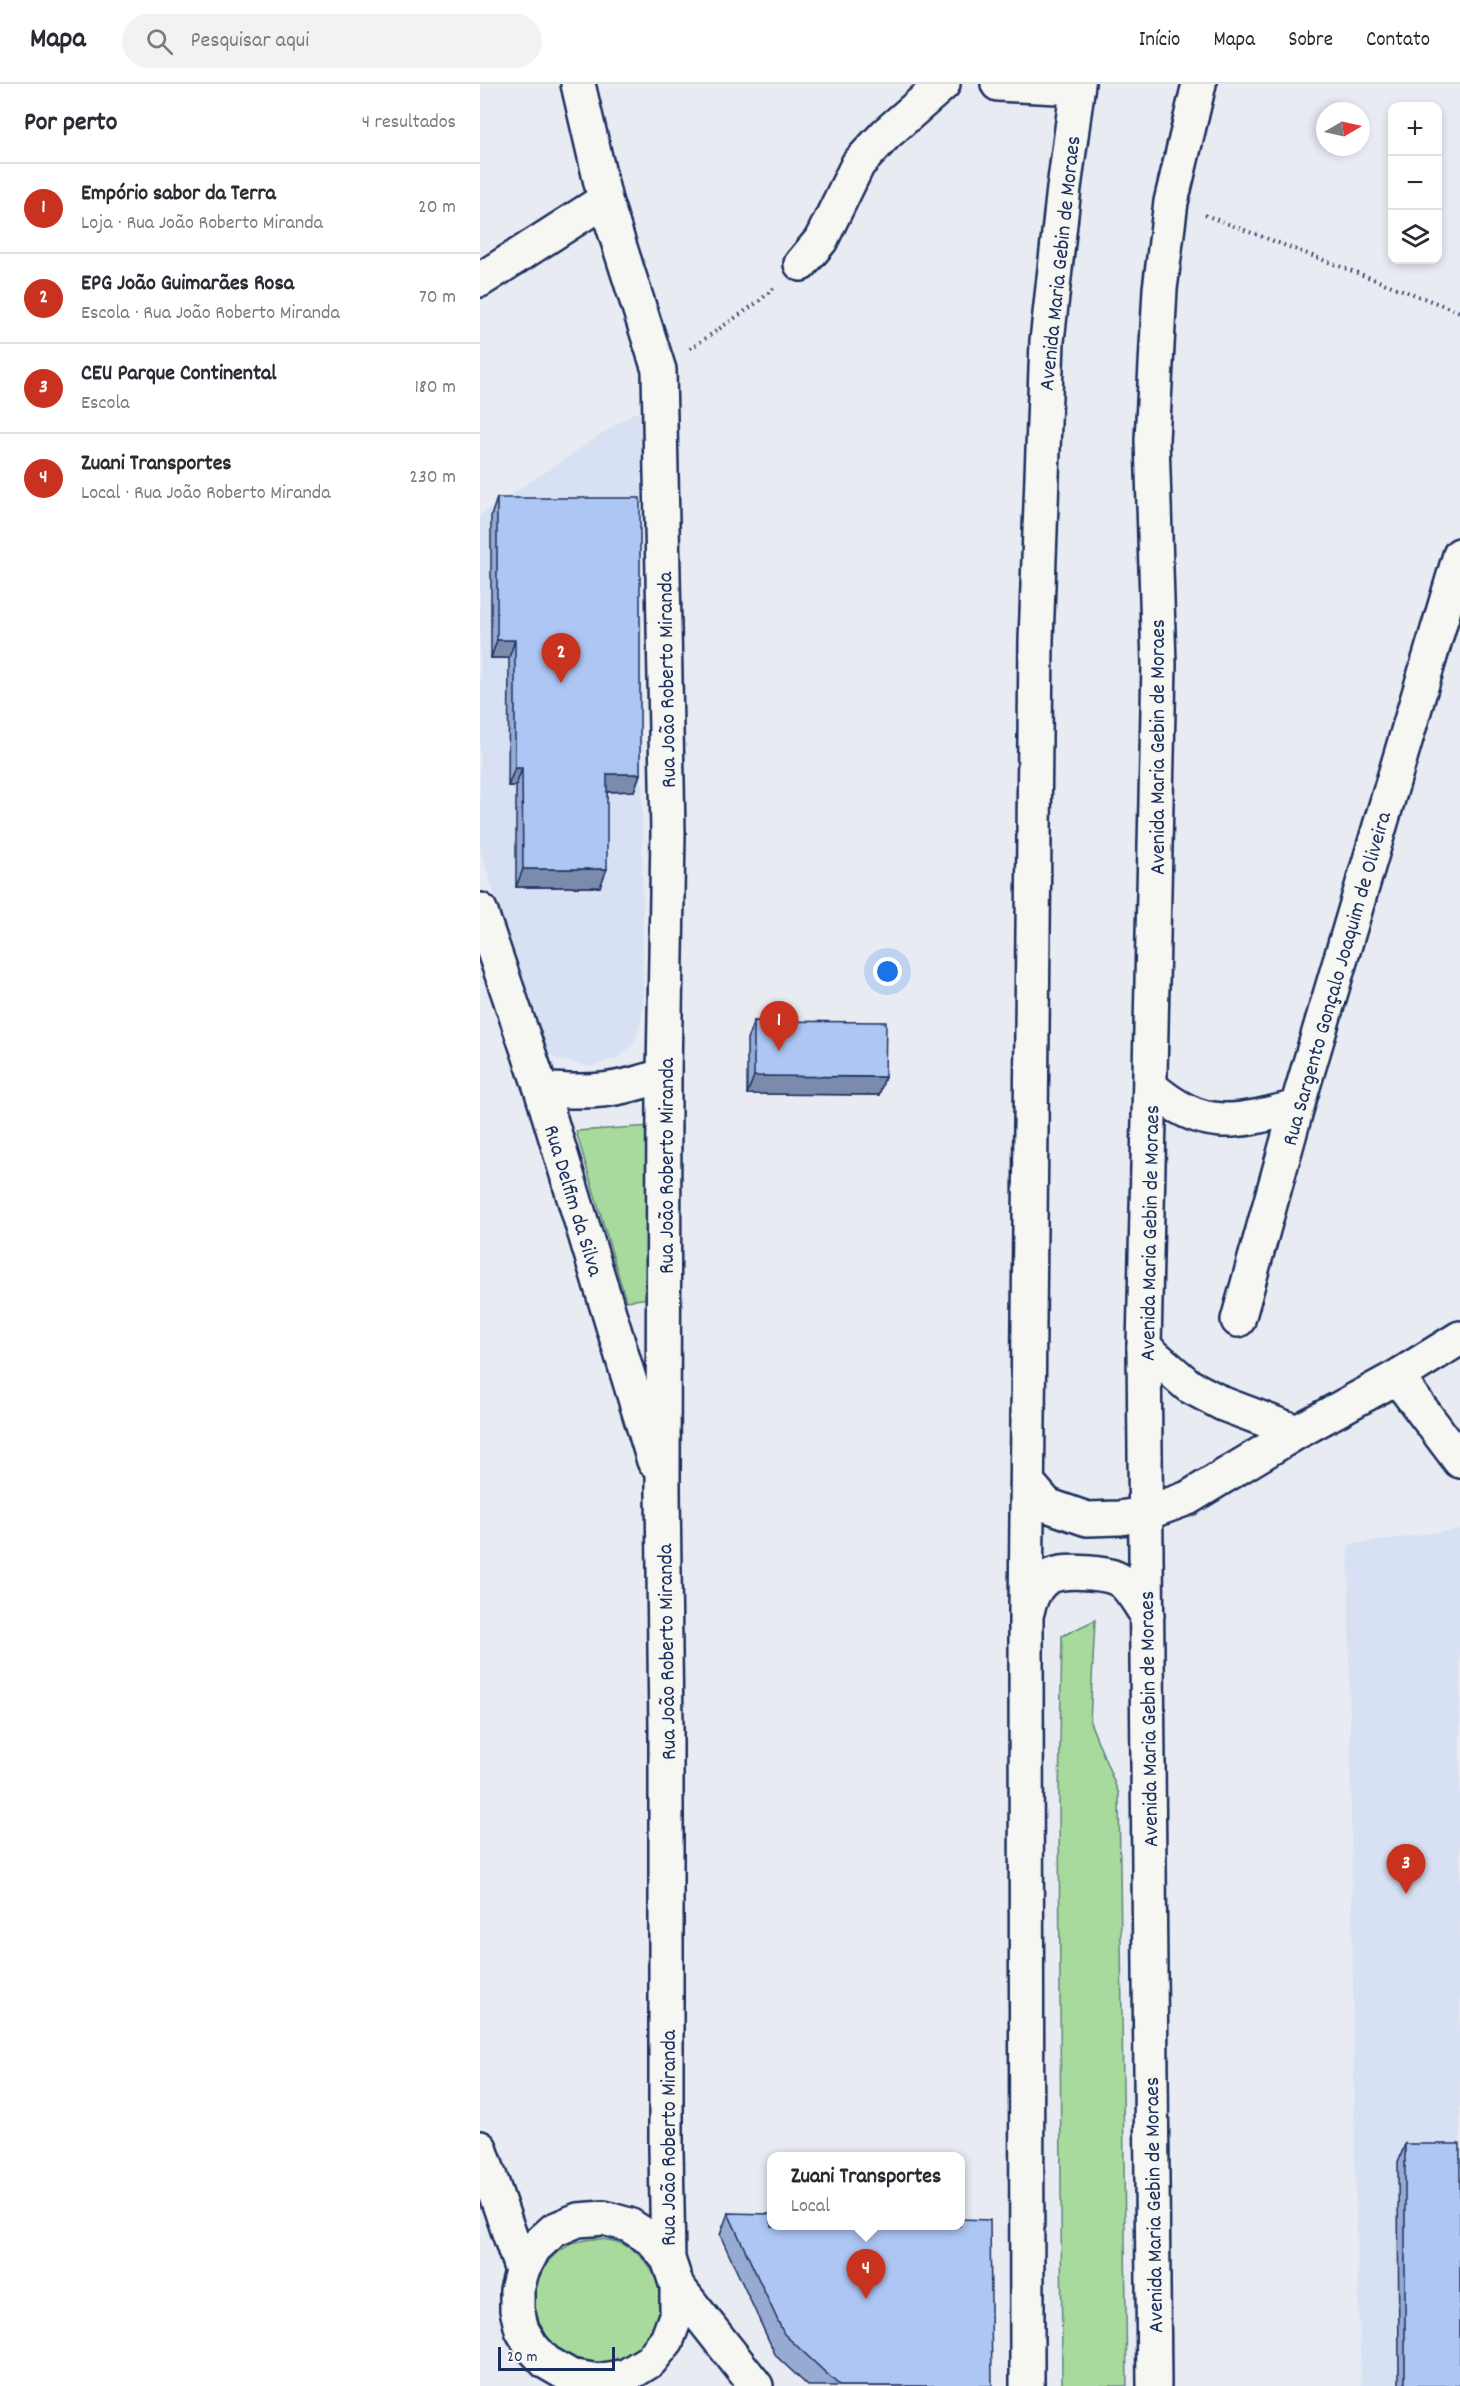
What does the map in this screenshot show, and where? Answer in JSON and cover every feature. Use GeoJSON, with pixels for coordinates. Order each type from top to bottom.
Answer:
{"type":"FeatureCollection","features":[{"type":"Feature","properties":{"kind":"street","name":"Rua João Roberto Miranda"},"geometry":{"type":"LineString","coordinates":[[578,84],[605,200],[659,370],[668,833],[664,1075],[663,1492],[672,2272]]}},
{"type":"Feature","properties":{"kind":"street"},"geometry":{"type":"LineString","coordinates":[[801,264],[821,240],[858,164],[886,134],[944,84]]}},
{"type":"Feature","properties":{"kind":"street"},"geometry":{"type":"LineString","coordinates":[[998,84],[1077,86]]}},
{"type":"Feature","properties":{"kind":"street","name":"Avenida Maria Gebin de Moraes"},"geometry":{"type":"LineString","coordinates":[[1154,2386],[1147,1615],[1144,1514],[1144,1347],[1159,664],[1152,440],[1160,289],[1171,202],[1199,84]]}},
{"type":"Feature","properties":{"kind":"street","name":"Avenida Maria Gebin de Moraes"},"geometry":{"type":"LineString","coordinates":[[1027,2386],[1026,1614],[1038,580],[1047,341],[1077,86]]}},
{"type":"Feature","properties":{"kind":"street"},"geometry":{"type":"LineString","coordinates":[[480,279],[605,200]]}},
{"type":"Feature","properties":{"kind":"street","name":"Rua Sargento Gonçalo Joaquim de Oliveira"},"geometry":{"type":"LineString","coordinates":[[1238,1320],[1297,1107],[1460,555]]}},
{"type":"Feature","properties":{"kind":"street","name":"Rua Delfim da Silva"},"geometry":{"type":"LineString","coordinates":[[480,910],[542,1089],[663,1492]]}},
{"type":"Feature","properties":{"kind":"street"},"geometry":{"type":"LineString","coordinates":[[542,1089],[579,1093],[625,1088],[664,1075]]}},
{"type":"Feature","properties":{"kind":"street"},"geometry":{"type":"LineString","coordinates":[[1151,1087],[1184,1110],[1218,1121],[1259,1117],[1297,1107]]}},
{"type":"Feature","properties":{"kind":"street"},"geometry":{"type":"LineString","coordinates":[[1028,1483],[1047,1505],[1087,1519],[1120,1518],[1144,1514],[1188,1498],[1460,1338]]}},
{"type":"Feature","properties":{"kind":"street"},"geometry":{"type":"LineString","coordinates":[[1144,1347],[1189,1386],[1223,1404],[1297,1432]]}},
{"type":"Feature","properties":{"kind":"street"},"geometry":{"type":"LineString","coordinates":[[1397,1377],[1460,1461]]}},
{"type":"Feature","properties":{"kind":"street"},"geometry":{"type":"LineString","coordinates":[[1026,1614],[1030,1598],[1040,1584],[1059,1572],[1106,1575],[1122,1581],[1147,1615]]}},
{"type":"Feature","properties":{"kind":"street"},"geometry":{"type":"LineString","coordinates":[[480,2148],[522,2271]]}},
{"type":"Feature","properties":{"kind":"street"},"geometry":{"type":"LineString","coordinates":[[672,2272],[677,2313],[667,2340],[650,2361],[626,2376],[598,2380],[550,2374],[522,2330],[517,2310],[517,2290],[522,2271],[534,2248],[554,2230],[578,2220],[604,2218],[629,2225],[651,2239],[672,2272],[756,2386]]}},
{"type":"Feature","properties":{"kind":"path"},"geometry":{"type":"LineString","coordinates":[[1171,202],[1460,312]]}},
{"type":"Feature","properties":{"kind":"path"},"geometry":{"type":"LineString","coordinates":[[659,370],[758,302],[801,264]]}},
{"type":"Feature","properties":{"kind":"shaded area"},"geometry":{"type":"Polygon","coordinates":[[[635,412],[641,413],[643,1011],[635,1043],[619,1057],[591,1067],[557,1059],[542,1047],[480,850],[480,515],[635,412]]]}},
{"type":"Feature","properties":{"kind":"shaded area"},"geometry":{"type":"Polygon","coordinates":[[[1460,1529],[1460,2386],[1361,2386],[1355,2177],[1348,1545],[1460,1529]]]}},
{"type":"Feature","properties":{"kind":"green space"},"geometry":{"type":"Polygon","coordinates":[[[652,1126],[651,1298],[626,1301],[576,1131],[652,1126]]]}},
{"type":"Feature","properties":{"kind":"green space"},"geometry":{"type":"Polygon","coordinates":[[[1095,1620],[1090,1722],[1119,1794],[1127,2386],[1062,2386],[1059,1795],[1062,1636],[1095,1620]]]}},
{"type":"Feature","properties":{"kind":"green space"},"geometry":{"type":"Polygon","coordinates":[[[597,2239],[621,2244],[642,2257],[655,2278],[660,2302],[655,2326],[642,2347],[621,2360],[597,2365],[573,2360],[552,2347],[539,2326],[534,2302],[539,2278],[552,2257],[573,2244],[597,2239]]]}},
{"type":"Feature","properties":{"kind":"building"},"geometry":{"type":"Polygon","coordinates":[[[497,498],[640,498],[640,774],[607,774],[607,869],[523,869],[522,768],[515,768],[515,640],[497,640],[497,498]]]}},
{"type":"Feature","properties":{"kind":"building"},"geometry":{"type":"Polygon","coordinates":[[[754,1021],[886,1022],[885,1077],[754,1076],[754,1021]]]}},
{"type":"Feature","properties":{"kind":"building"},"geometry":{"type":"Polygon","coordinates":[[[1405,2144],[1460,2144],[1460,2386],[1405,2386],[1405,2144]]]}},
{"type":"Feature","properties":{"kind":"building"},"geometry":{"type":"Polygon","coordinates":[[[728,2213],[767,2214],[767,2230],[965,2230],[965,2219],[990,2220],[992,2386],[840,2386],[784,2334],[728,2213]]]}},
{"type":"Feature","properties":{"kind":"place","name":"EPG João Guimarães Rosa"},"geometry":{"type":"Point","coordinates":[561,683]}},
{"type":"Feature","properties":{"kind":"place","name":"Empório sabor da Terra"},"geometry":{"type":"Point","coordinates":[779,1051]}},
{"type":"Feature","properties":{"kind":"place","name":"CEU Parque Continental"},"geometry":{"type":"Point","coordinates":[1406,1894]}},
{"type":"Feature","properties":{"kind":"place","name":"Zuani Transportes"},"geometry":{"type":"Point","coordinates":[866,2299]}}]}
